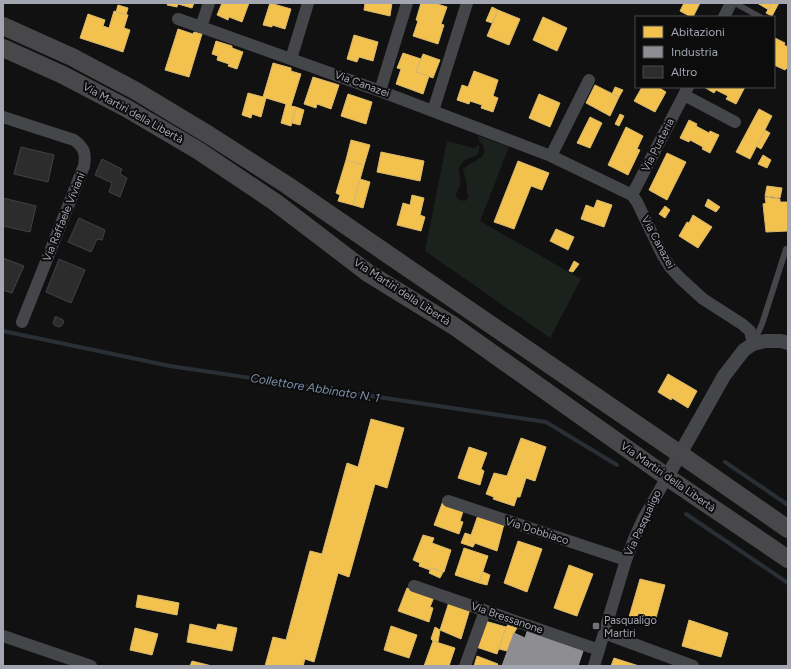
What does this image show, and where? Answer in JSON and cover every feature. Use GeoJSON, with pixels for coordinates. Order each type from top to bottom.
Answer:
{"type":"FeatureCollection","features":[{"type":"Feature","properties":{"kind":"main road","name":"Via Martiri della Libertà"},"geometry":{"type":"LineString","coordinates":[[3,26],[72,57],[117,80],[209,134],[294,190],[788,529]]}},
{"type":"Feature","properties":{"kind":"main road","name":"Via Martiri della Libertà"},"geometry":{"type":"LineString","coordinates":[[3,48],[63,75],[112,101],[199,151],[276,202],[368,273],[454,326],[666,477],[788,559]]}},
{"type":"Feature","properties":{"kind":"street"},"geometry":{"type":"LineString","coordinates":[[201,27],[208,3]]}},
{"type":"Feature","properties":{"kind":"street"},"geometry":{"type":"LineString","coordinates":[[291,59],[308,3]]}},
{"type":"Feature","properties":{"kind":"street"},"geometry":{"type":"LineString","coordinates":[[380,91],[406,3]]}},
{"type":"Feature","properties":{"kind":"street"},"geometry":{"type":"LineString","coordinates":[[433,111],[467,3]]}},
{"type":"Feature","properties":{"kind":"street"},"geometry":{"type":"LineString","coordinates":[[724,16],[731,3]]}},
{"type":"Feature","properties":{"kind":"street","name":"Via Canazei"},"geometry":{"type":"LineString","coordinates":[[178,19],[380,91],[551,156],[632,195],[638,202],[662,254],[670,267],[703,299],[742,324],[750,331],[753,344]]}},
{"type":"Feature","properties":{"kind":"street"},"geometry":{"type":"LineString","coordinates":[[551,156],[588,80]]}},
{"type":"Feature","properties":{"kind":"street","name":"Via Pusteria"},"geometry":{"type":"LineString","coordinates":[[632,195],[686,91],[735,122]]}},
{"type":"Feature","properties":{"kind":"street","name":"Via Raffaele Viviani"},"geometry":{"type":"LineString","coordinates":[[3,117],[74,140],[81,145],[86,158],[22,322]]}},
{"type":"Feature","properties":{"kind":"street"},"geometry":{"type":"LineString","coordinates":[[753,344],[764,341],[781,341],[788,343]]}},
{"type":"Feature","properties":{"kind":"street","name":"Via Pasqualigo"},"geometry":{"type":"LineString","coordinates":[[594,666],[626,560],[643,519],[724,376],[744,350],[753,344]]}},
{"type":"Feature","properties":{"kind":"street","name":"Via Dobbiaco"},"geometry":{"type":"LineString","coordinates":[[448,501],[626,560]]}},
{"type":"Feature","properties":{"kind":"street","name":"Via Bressanone"},"geometry":{"type":"LineString","coordinates":[[414,586],[599,650]]}},
{"type":"Feature","properties":{"kind":"street"},"geometry":{"type":"LineString","coordinates":[[465,666],[485,611]]}},
{"type":"Feature","properties":{"kind":"street"},"geometry":{"type":"LineString","coordinates":[[604,633],[692,666]]}},
{"type":"Feature","properties":{"kind":"street"},"geometry":{"type":"LineString","coordinates":[[3,636],[91,666]]}},
{"type":"Feature","properties":{"kind":"lane"},"geometry":{"type":"LineString","coordinates":[[735,3],[758,16]]}},
{"type":"Feature","properties":{"kind":"lane"},"geometry":{"type":"LineString","coordinates":[[753,344],[762,324],[786,249]]}},
{"type":"Feature","properties":{"kind":"shaded area"},"geometry":{"type":"Polygon","coordinates":[[[479,136],[509,147],[480,221],[581,279],[550,338],[425,251],[447,141],[474,148],[479,145],[478,153],[465,160],[459,168],[460,186],[456,193],[457,198],[465,201],[468,198],[468,195],[463,170],[483,155],[483,146],[478,139],[479,136]]]}},
{"type":"Feature","properties":{"kind":"building: Abitazioni"},"geometry":{"type":"Polygon","coordinates":[[[168,3],[194,3],[192,8],[178,4],[177,7],[167,5],[168,3]]]}},
{"type":"Feature","properties":{"kind":"building: Abitazioni"},"geometry":{"type":"Polygon","coordinates":[[[222,3],[249,3],[242,22],[229,17],[228,20],[217,15],[222,3]]]}},
{"type":"Feature","properties":{"kind":"building: Abitazioni"},"geometry":{"type":"Polygon","coordinates":[[[270,3],[291,9],[285,29],[272,25],[272,27],[263,25],[270,3]]]}},
{"type":"Feature","properties":{"kind":"building: Abitazioni"},"geometry":{"type":"Polygon","coordinates":[[[365,3],[392,3],[390,16],[364,10],[365,3]]]}},
{"type":"Feature","properties":{"kind":"building: Abitazioni"},"geometry":{"type":"Polygon","coordinates":[[[421,3],[434,3],[447,7],[441,24],[444,25],[438,44],[413,36],[418,21],[416,20],[421,3]]]}},
{"type":"Feature","properties":{"kind":"building: Abitazioni"},"geometry":{"type":"Polygon","coordinates":[[[684,3],[700,3],[694,16],[689,16],[680,11],[684,3]]]}},
{"type":"Feature","properties":{"kind":"building: Abitazioni"},"geometry":{"type":"Polygon","coordinates":[[[757,3],[772,3],[769,10],[757,3]]]}},
{"type":"Feature","properties":{"kind":"building: Abitazioni"},"geometry":{"type":"Polygon","coordinates":[[[772,3],[779,3],[772,16],[766,13],[772,3]]]}},
{"type":"Feature","properties":{"kind":"building: Abitazioni"},"geometry":{"type":"Polygon","coordinates":[[[118,5],[128,8],[126,15],[116,12],[118,5]]]}},
{"type":"Feature","properties":{"kind":"building: Abitazioni"},"geometry":{"type":"Polygon","coordinates":[[[492,7],[498,10],[492,23],[486,21],[492,7]]]}},
{"type":"Feature","properties":{"kind":"building: Abitazioni"},"geometry":{"type":"Polygon","coordinates":[[[498,10],[520,19],[509,45],[487,36],[498,10]]]}},
{"type":"Feature","properties":{"kind":"building: Abitazioni"},"geometry":{"type":"Polygon","coordinates":[[[114,11],[128,15],[124,28],[130,30],[123,52],[80,38],[88,14],[105,20],[103,26],[109,28],[114,11]]]}},
{"type":"Feature","properties":{"kind":"building: Abitazioni"},"geometry":{"type":"Polygon","coordinates":[[[543,17],[567,28],[557,51],[533,40],[543,17]]]}},
{"type":"Feature","properties":{"kind":"building: Abitazioni"},"geometry":{"type":"Polygon","coordinates":[[[178,29],[193,34],[194,32],[202,34],[189,77],[165,70],[178,29]]]}},
{"type":"Feature","properties":{"kind":"building: Abitazioni"},"geometry":{"type":"Polygon","coordinates":[[[354,35],[378,42],[373,61],[359,57],[357,62],[347,59],[354,35]]]}},
{"type":"Feature","properties":{"kind":"building: Abitazioni"},"geometry":{"type":"Polygon","coordinates":[[[775,38],[785,43],[784,45],[788,47],[788,69],[787,68],[785,70],[775,65],[775,38]]]}},
{"type":"Feature","properties":{"kind":"building: Abitazioni"},"geometry":{"type":"Polygon","coordinates":[[[216,41],[232,46],[232,48],[243,52],[237,69],[228,66],[229,64],[217,60],[218,56],[212,54],[216,41]]]}},
{"type":"Feature","properties":{"kind":"building: Abitazioni"},"geometry":{"type":"Polygon","coordinates":[[[403,53],[421,59],[416,72],[429,76],[423,94],[396,84],[401,69],[397,68],[403,53]]]}},
{"type":"Feature","properties":{"kind":"building: Abitazioni"},"geometry":{"type":"Polygon","coordinates":[[[423,54],[440,60],[433,78],[416,72],[423,54]]]}},
{"type":"Feature","properties":{"kind":"building: Abitazioni"},"geometry":{"type":"Polygon","coordinates":[[[273,63],[291,68],[291,71],[301,74],[291,106],[296,107],[291,126],[281,123],[286,104],[266,98],[261,117],[252,114],[251,118],[242,115],[248,93],[263,97],[273,63]]]}},
{"type":"Feature","properties":{"kind":"building: Abitazioni"},"geometry":{"type":"Polygon","coordinates":[[[474,71],[498,80],[493,96],[498,98],[493,112],[481,108],[482,105],[470,101],[469,104],[457,100],[462,85],[468,87],[474,71]]]}},
{"type":"Feature","properties":{"kind":"building: Abitazioni"},"geometry":{"type":"Polygon","coordinates":[[[313,77],[339,85],[331,109],[317,104],[316,108],[304,104],[313,77]]]}},
{"type":"Feature","properties":{"kind":"building: Abitazioni"},"geometry":{"type":"Polygon","coordinates":[[[595,85],[619,97],[610,116],[586,103],[595,85]]]}},
{"type":"Feature","properties":{"kind":"building: Abitazioni"},"geometry":{"type":"Polygon","coordinates":[[[615,87],[623,90],[619,97],[612,94],[615,87]]]}},
{"type":"Feature","properties":{"kind":"building: Abitazioni"},"geometry":{"type":"Polygon","coordinates":[[[641,88],[660,88],[666,92],[655,112],[634,101],[641,88]]]}},
{"type":"Feature","properties":{"kind":"building: Abitazioni"},"geometry":{"type":"Polygon","coordinates":[[[706,88],[744,88],[736,104],[726,99],[728,96],[716,90],[714,93],[706,88]]]}},
{"type":"Feature","properties":{"kind":"building: Abitazioni"},"geometry":{"type":"Polygon","coordinates":[[[348,94],[372,102],[366,124],[341,116],[348,94]]]}},
{"type":"Feature","properties":{"kind":"building: Abitazioni"},"geometry":{"type":"Polygon","coordinates":[[[539,94],[560,103],[550,127],[529,118],[539,94]]]}},
{"type":"Feature","properties":{"kind":"building: Abitazioni"},"geometry":{"type":"Polygon","coordinates":[[[296,107],[304,110],[300,125],[292,123],[296,107]]]}},
{"type":"Feature","properties":{"kind":"building: Abitazioni"},"geometry":{"type":"Polygon","coordinates":[[[759,109],[772,116],[750,159],[736,152],[759,109]]]}},
{"type":"Feature","properties":{"kind":"building: Abitazioni"},"geometry":{"type":"Polygon","coordinates":[[[620,114],[624,116],[619,126],[615,124],[620,114]]]}},
{"type":"Feature","properties":{"kind":"building: Abitazioni"},"geometry":{"type":"Polygon","coordinates":[[[590,117],[602,123],[590,148],[577,143],[590,117]]]}},
{"type":"Feature","properties":{"kind":"building: Abitazioni"},"geometry":{"type":"Polygon","coordinates":[[[689,120],[697,124],[696,126],[709,133],[710,131],[719,135],[710,153],[702,149],[703,147],[690,140],[689,142],[680,138],[689,120]]]}},
{"type":"Feature","properties":{"kind":"building: Abitazioni"},"geometry":{"type":"Polygon","coordinates":[[[626,127],[643,136],[637,149],[640,150],[628,175],[608,165],[626,127]]]}},
{"type":"Feature","properties":{"kind":"building: Abitazioni"},"geometry":{"type":"Polygon","coordinates":[[[765,130],[770,133],[761,149],[756,146],[765,130]]]}},
{"type":"Feature","properties":{"kind":"building: Abitazioni"},"geometry":{"type":"Polygon","coordinates":[[[351,140],[370,145],[364,165],[346,160],[351,140]]]}},
{"type":"Feature","properties":{"kind":"building: Abitazioni"},"geometry":{"type":"Polygon","coordinates":[[[381,152],[424,161],[420,181],[377,172],[381,152]]]}},
{"type":"Feature","properties":{"kind":"building: Abitazioni"},"geometry":{"type":"Polygon","coordinates":[[[667,153],[686,162],[667,200],[649,190],[667,153]]]}},
{"type":"Feature","properties":{"kind":"building: Abitazioni"},"geometry":{"type":"Polygon","coordinates":[[[763,155],[771,160],[767,168],[758,164],[763,155]]]}},
{"type":"Feature","properties":{"kind":"building: Abitazioni"},"geometry":{"type":"Polygon","coordinates":[[[346,160],[364,165],[353,205],[338,201],[340,195],[336,193],[346,160]]]}},
{"type":"Feature","properties":{"kind":"building: Abitazioni"},"geometry":{"type":"Polygon","coordinates":[[[518,161],[549,173],[542,190],[531,186],[514,229],[494,222],[518,161]]]}},
{"type":"Feature","properties":{"kind":"building: Abitazioni"},"geometry":{"type":"Polygon","coordinates":[[[360,179],[370,182],[363,208],[353,205],[360,179]]]}},
{"type":"Feature","properties":{"kind":"building: Abitazioni"},"geometry":{"type":"Polygon","coordinates":[[[767,186],[782,188],[780,198],[765,196],[767,186]]]}},
{"type":"Feature","properties":{"kind":"building: Abitazioni"},"geometry":{"type":"Polygon","coordinates":[[[412,195],[424,198],[420,215],[425,217],[421,231],[397,225],[403,203],[410,205],[412,195]]]}},
{"type":"Feature","properties":{"kind":"building: Abitazioni"},"geometry":{"type":"Polygon","coordinates":[[[765,197],[780,199],[780,202],[788,202],[788,231],[766,232],[763,204],[766,203],[765,197]]]}},
{"type":"Feature","properties":{"kind":"building: Abitazioni"},"geometry":{"type":"Polygon","coordinates":[[[708,199],[720,207],[716,212],[705,206],[708,199]]]}},
{"type":"Feature","properties":{"kind":"building: Abitazioni"},"geometry":{"type":"Polygon","coordinates":[[[597,200],[612,205],[604,227],[581,219],[586,205],[594,208],[597,200]]]}},
{"type":"Feature","properties":{"kind":"building: Abitazioni"},"geometry":{"type":"Polygon","coordinates":[[[665,206],[670,210],[665,218],[659,214],[665,206]]]}},
{"type":"Feature","properties":{"kind":"building: Abitazioni"},"geometry":{"type":"Polygon","coordinates":[[[693,215],[712,227],[698,248],[679,236],[693,215]]]}},
{"type":"Feature","properties":{"kind":"building: Abitazioni"},"geometry":{"type":"Polygon","coordinates":[[[556,229],[574,237],[568,250],[550,241],[556,229]]]}},
{"type":"Feature","properties":{"kind":"building: Abitazioni"},"geometry":{"type":"Polygon","coordinates":[[[574,261],[579,264],[573,272],[569,271],[574,261]]]}},
{"type":"Feature","properties":{"kind":"building: Abitazioni"},"geometry":{"type":"Polygon","coordinates":[[[668,374],[697,391],[688,408],[672,398],[671,400],[658,392],[668,374]]]}},
{"type":"Feature","properties":{"kind":"building: Abitazioni"},"geometry":{"type":"Polygon","coordinates":[[[371,419],[404,428],[387,488],[375,484],[349,577],[338,573],[314,662],[305,659],[303,666],[265,666],[273,637],[286,640],[310,551],[322,554],[347,463],[358,467],[371,419]]]}},
{"type":"Feature","properties":{"kind":"building: Abitazioni"},"geometry":{"type":"Polygon","coordinates":[[[521,438],[546,447],[535,481],[526,478],[520,497],[517,497],[514,506],[493,499],[494,497],[486,494],[494,473],[507,476],[521,438]]]}},
{"type":"Feature","properties":{"kind":"building: Abitazioni"},"geometry":{"type":"Polygon","coordinates":[[[469,447],[487,453],[481,469],[484,471],[480,485],[458,478],[469,447]]]}},
{"type":"Feature","properties":{"kind":"building: Abitazioni"},"geometry":{"type":"Polygon","coordinates":[[[443,501],[464,508],[460,521],[463,522],[459,534],[434,525],[443,501]]]}},
{"type":"Feature","properties":{"kind":"building: Abitazioni"},"geometry":{"type":"Polygon","coordinates":[[[478,515],[504,524],[497,551],[469,541],[478,515]]]}},
{"type":"Feature","properties":{"kind":"building: Abitazioni"},"geometry":{"type":"Polygon","coordinates":[[[465,533],[471,535],[469,541],[475,543],[473,547],[461,543],[465,533]]]}},
{"type":"Feature","properties":{"kind":"building: Abitazioni"},"geometry":{"type":"Polygon","coordinates":[[[423,535],[434,538],[432,543],[451,550],[444,572],[431,568],[430,570],[419,566],[420,563],[413,560],[423,535]]]}},
{"type":"Feature","properties":{"kind":"building: Abitazioni"},"geometry":{"type":"Polygon","coordinates":[[[518,541],[542,549],[527,592],[504,583],[518,541]]]}},
{"type":"Feature","properties":{"kind":"building: Abitazioni"},"geometry":{"type":"Polygon","coordinates":[[[464,548],[488,556],[479,583],[455,575],[464,548]]]}},
{"type":"Feature","properties":{"kind":"building: Abitazioni"},"geometry":{"type":"Polygon","coordinates":[[[569,565],[593,574],[577,616],[554,608],[569,565]]]}},
{"type":"Feature","properties":{"kind":"building: Abitazioni"},"geometry":{"type":"Polygon","coordinates":[[[431,568],[443,572],[440,578],[429,573],[431,568]]]}},
{"type":"Feature","properties":{"kind":"building: Abitazioni"},"geometry":{"type":"Polygon","coordinates":[[[483,572],[490,575],[487,585],[479,583],[483,572]]]}},
{"type":"Feature","properties":{"kind":"building: Abitazioni"},"geometry":{"type":"Polygon","coordinates":[[[640,579],[665,585],[654,625],[629,617],[640,579]]]}},
{"type":"Feature","properties":{"kind":"building: Abitazioni"},"geometry":{"type":"Polygon","coordinates":[[[407,588],[434,597],[430,607],[433,608],[429,622],[398,611],[407,588]]]}},
{"type":"Feature","properties":{"kind":"building: Abitazioni"},"geometry":{"type":"Polygon","coordinates":[[[138,595],[179,603],[177,615],[136,607],[138,595]]]}},
{"type":"Feature","properties":{"kind":"building: Abitazioni"},"geometry":{"type":"Polygon","coordinates":[[[449,602],[470,609],[461,639],[440,630],[449,602]]]}},
{"type":"Feature","properties":{"kind":"building: Abitazioni"},"geometry":{"type":"Polygon","coordinates":[[[689,620],[728,633],[721,657],[682,646],[689,620]]]}},
{"type":"Feature","properties":{"kind":"building: Abitazioni"},"geometry":{"type":"Polygon","coordinates":[[[485,621],[506,627],[497,654],[476,647],[485,621]]]}},
{"type":"Feature","properties":{"kind":"building: Abitazioni"},"geometry":{"type":"Polygon","coordinates":[[[190,624],[216,630],[218,624],[237,628],[232,651],[187,642],[190,624]]]}},
{"type":"Feature","properties":{"kind":"building: Abitazioni"},"geometry":{"type":"Polygon","coordinates":[[[508,625],[517,628],[507,651],[499,649],[508,625]]]}},
{"type":"Feature","properties":{"kind":"building: Abitazioni"},"geometry":{"type":"Polygon","coordinates":[[[391,626],[417,635],[409,658],[384,650],[391,626]]]}},
{"type":"Feature","properties":{"kind":"building: Abitazioni"},"geometry":{"type":"Polygon","coordinates":[[[435,627],[440,630],[438,642],[431,639],[435,627]]]}},
{"type":"Feature","properties":{"kind":"building: Abitazioni"},"geometry":{"type":"Polygon","coordinates":[[[135,628],[158,634],[152,655],[130,650],[135,628]]]}},
{"type":"Feature","properties":{"kind":"building: Abitazioni"},"geometry":{"type":"Polygon","coordinates":[[[433,641],[455,648],[449,666],[424,666],[433,641]]]}},
{"type":"Feature","properties":{"kind":"building: Abitazioni"},"geometry":{"type":"Polygon","coordinates":[[[477,656],[498,664],[497,666],[474,666],[477,656]]]}},
{"type":"Feature","properties":{"kind":"building: Abitazioni"},"geometry":{"type":"Polygon","coordinates":[[[614,658],[639,666],[611,666],[614,658]]]}},
{"type":"Feature","properties":{"kind":"building: Abitazioni"},"geometry":{"type":"Polygon","coordinates":[[[192,661],[212,666],[190,666],[192,661]]]}},
{"type":"Feature","properties":{"kind":"building: Industria"},"geometry":{"type":"Polygon","coordinates":[[[528,629],[584,648],[578,666],[502,666],[514,633],[525,638],[528,629]]]}},
{"type":"Feature","properties":{"kind":"building: Altro"},"geometry":{"type":"Polygon","coordinates":[[[21,147],[54,155],[48,182],[14,174],[21,147]]]}},
{"type":"Feature","properties":{"kind":"building: Altro"},"geometry":{"type":"Polygon","coordinates":[[[102,159],[122,169],[120,174],[127,178],[120,197],[109,192],[112,183],[95,175],[102,159]]]}},
{"type":"Feature","properties":{"kind":"building: Altro"},"geometry":{"type":"Polygon","coordinates":[[[3,198],[36,206],[30,232],[3,226],[3,198]]]}},
{"type":"Feature","properties":{"kind":"building: Altro"},"geometry":{"type":"Polygon","coordinates":[[[79,218],[105,230],[102,240],[97,239],[91,252],[68,242],[79,218]]]}},
{"type":"Feature","properties":{"kind":"building: Altro"},"geometry":{"type":"Polygon","coordinates":[[[3,258],[24,266],[12,293],[3,290],[3,258]]]}},
{"type":"Feature","properties":{"kind":"building: Altro"},"geometry":{"type":"Polygon","coordinates":[[[59,259],[85,270],[71,303],[46,292],[59,259]]]}},
{"type":"Feature","properties":{"kind":"building: Altro"},"geometry":{"type":"Polygon","coordinates":[[[55,317],[63,320],[64,322],[61,326],[59,327],[54,325],[53,323],[55,317]]]}},
{"type":"Feature","properties":{"kind":"waterway","name":"Collettore Abbinato N. 1"},"geometry":{"type":"LineString","coordinates":[[3,331],[170,366],[546,422],[617,465]]}},
{"type":"Feature","properties":{"kind":"waterway"},"geometry":{"type":"LineString","coordinates":[[725,462],[788,505]]}},
{"type":"Feature","properties":{"kind":"waterway","name":"Collettore Abbinato N. 1"},"geometry":{"type":"LineString","coordinates":[[686,514],[788,583]]}},
{"type":"Feature","properties":{"kind":"place","name":"Pasqualigo Martiri"},"geometry":{"type":"Point","coordinates":[596,626]}}]}
